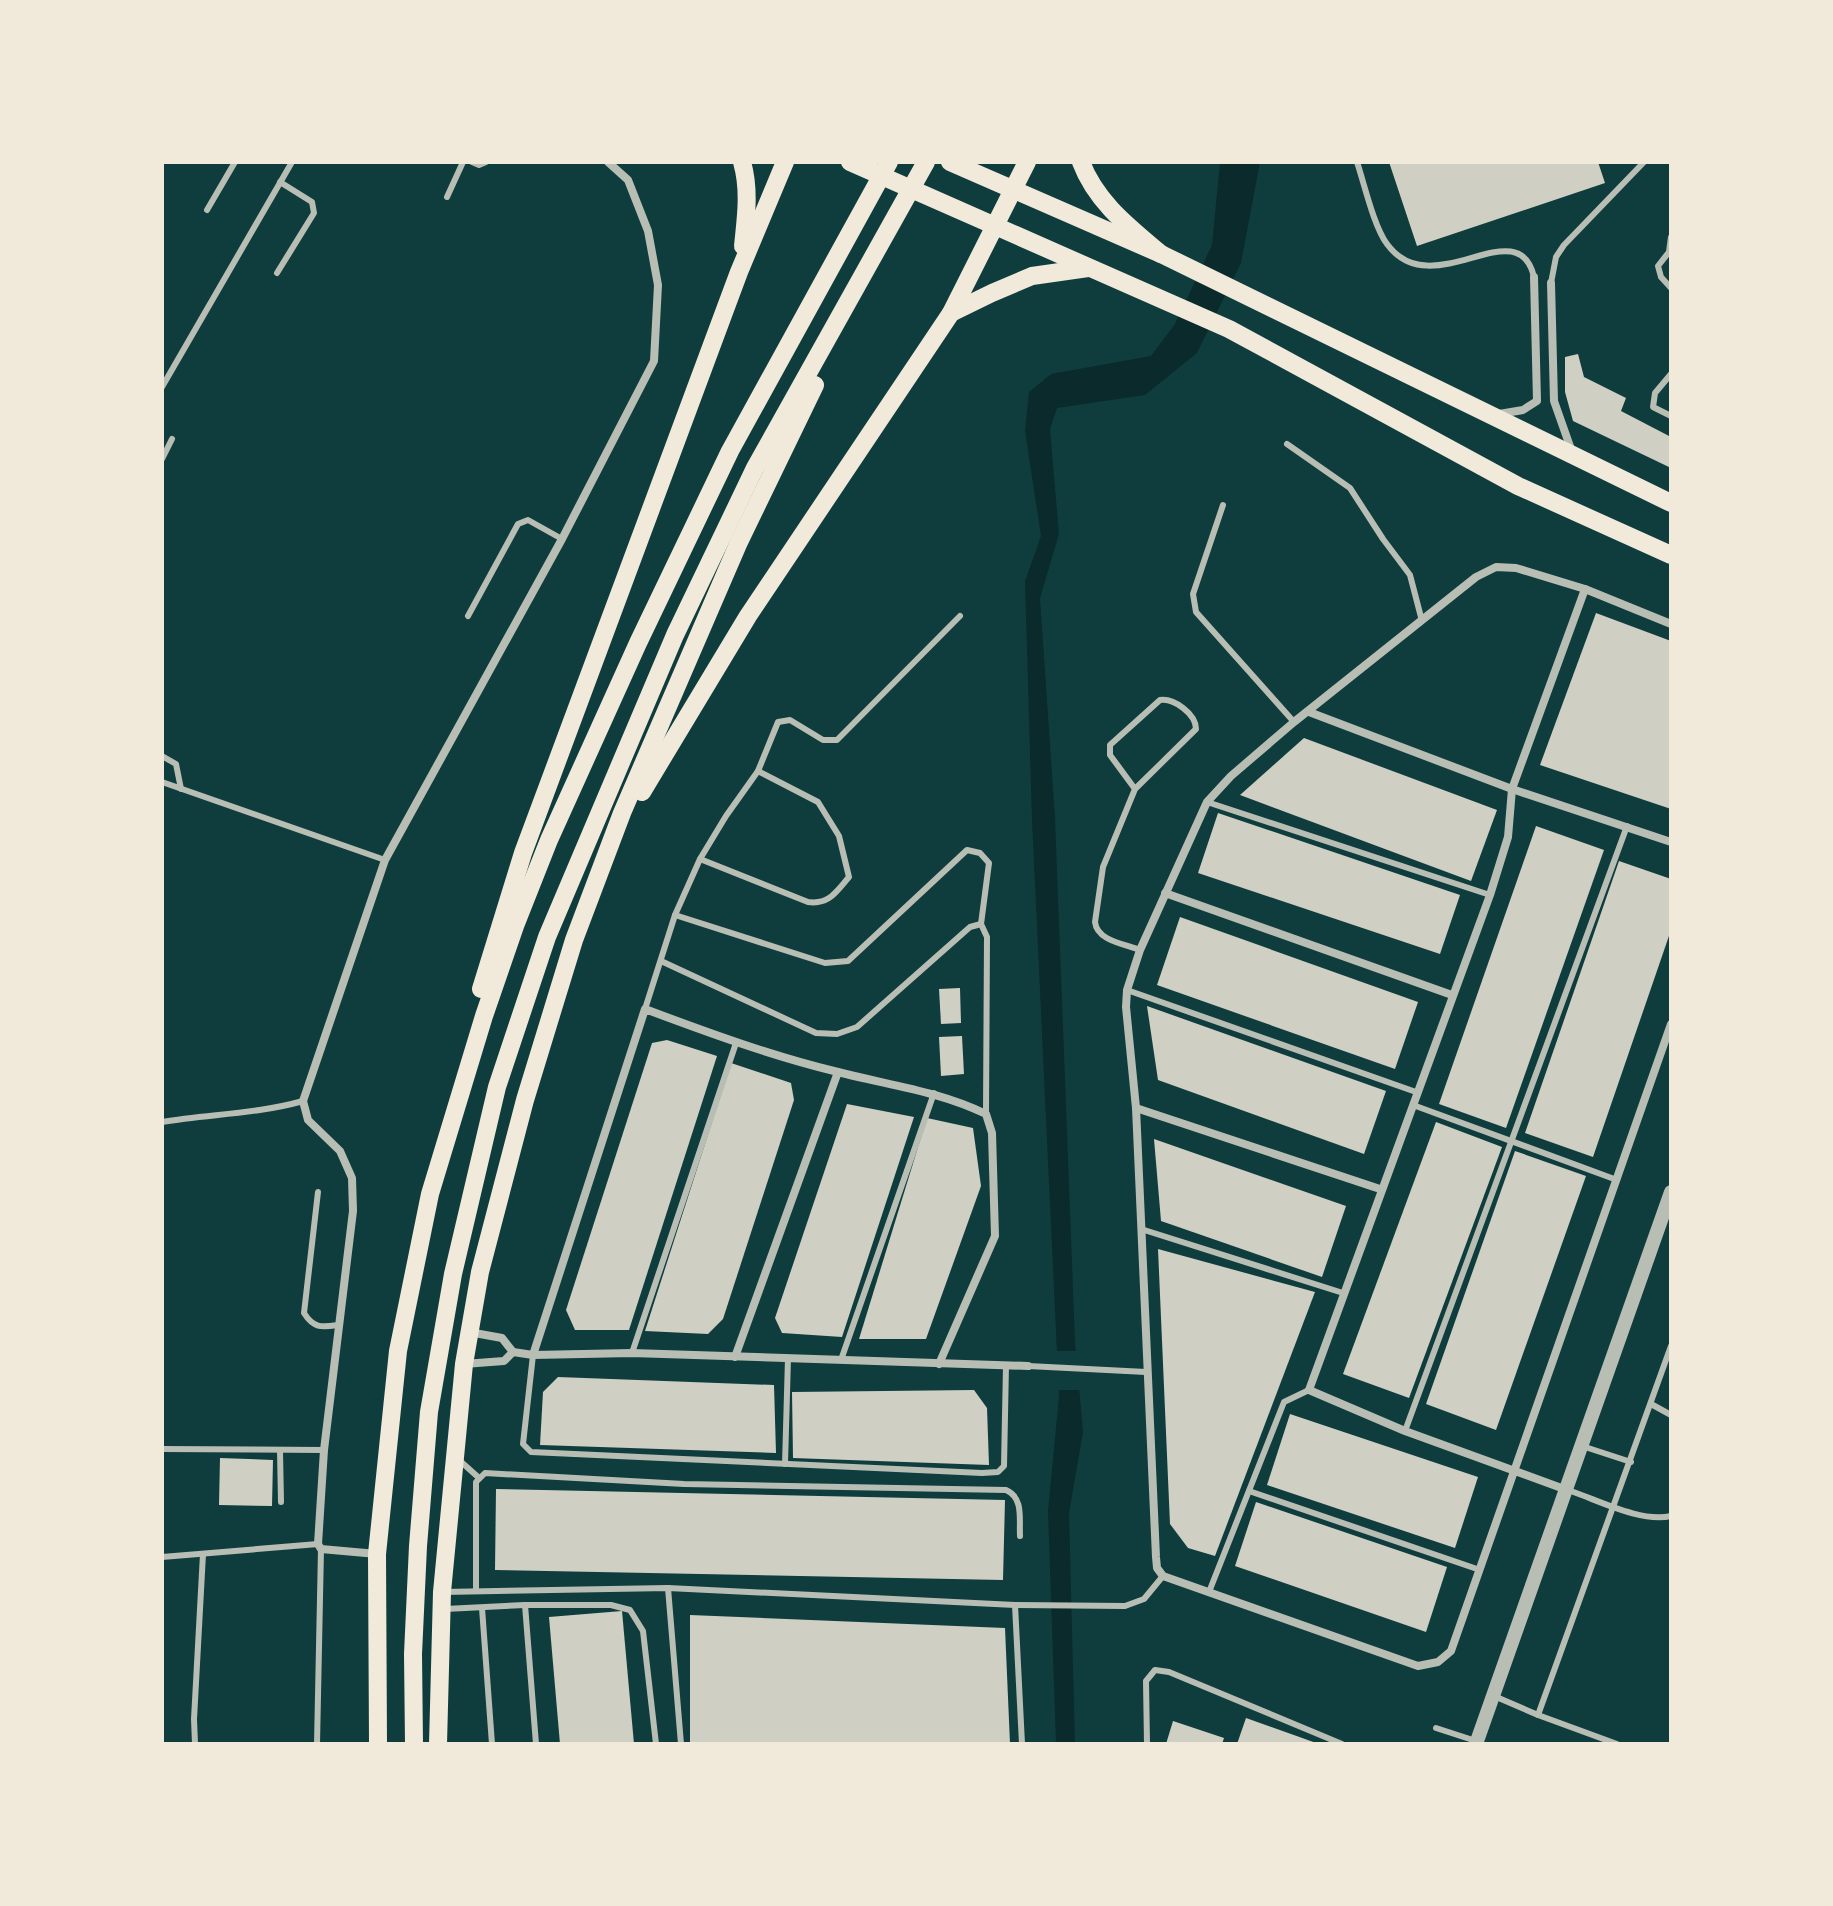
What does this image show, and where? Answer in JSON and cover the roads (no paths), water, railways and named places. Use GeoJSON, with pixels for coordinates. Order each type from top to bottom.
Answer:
{"type":"FeatureCollection","features":[{"type":"Feature","properties":{"kind":"main road"},"geometry":{"type":"LineString","coordinates":[[739,272],[748,208],[742,162]]}},
{"type":"Feature","properties":{"kind":"main road"},"geometry":{"type":"LineString","coordinates":[[378,1744],[377,1554],[398,1351],[470,1022],[523,853],[739,272],[785,162]]}},
{"type":"Feature","properties":{"kind":"main road"},"geometry":{"type":"LineString","coordinates":[[850,162],[1229,329],[1518,486],[1671,555]]}},
{"type":"Feature","properties":{"kind":"main road"},"geometry":{"type":"LineString","coordinates":[[430,1194],[515,926],[592,740],[730,451],[889,162]]}},
{"type":"Feature","properties":{"kind":"main road"},"geometry":{"type":"LineString","coordinates":[[414,1744],[413,1654],[429,1412],[453,1274],[497,1087],[547,937],[675,635],[755,468],[926,162]]}},
{"type":"Feature","properties":{"kind":"main road"},"geometry":{"type":"LineString","coordinates":[[950,162],[1161,254],[1671,503]]}},
{"type":"Feature","properties":{"kind":"main road"},"geometry":{"type":"LineString","coordinates":[[574,940],[635,803],[765,590],[951,313],[1027,162]]}},
{"type":"Feature","properties":{"kind":"main road"},"geometry":{"type":"LineString","coordinates":[[1081,162],[1090,182],[1116,216],[1161,254]]}},
{"type":"Feature","properties":{"kind":"main road"},"geometry":{"type":"LineString","coordinates":[[438,1743],[442,1601],[464,1364],[494,1215],[525,1100],[574,940],[622,813],[726,571],[888,233]]}},
{"type":"Feature","properties":{"kind":"main road"},"geometry":{"type":"LineString","coordinates":[[951,313],[1032,276],[1088,268]]}},
{"type":"Feature","properties":{"kind":"street"},"geometry":{"type":"LineString","coordinates":[[377,1554],[319,1547],[324,1450],[353,1211],[352,1178],[340,1151],[308,1120],[303,1101],[385,860],[562,539],[654,361],[658,285],[648,231],[628,180],[608,162]]}},
{"type":"Feature","properties":{"kind":"street"},"geometry":{"type":"LineString","coordinates":[[1486,414],[1508,414],[1523,410],[1537,401],[1534,277]]}},
{"type":"Feature","properties":{"kind":"street"},"geometry":{"type":"LineString","coordinates":[[1551,283],[1554,401],[1573,453]]}},
{"type":"Feature","properties":{"kind":"street"},"geometry":{"type":"LineString","coordinates":[[1535,318],[1552,317]]}},
{"type":"Feature","properties":{"kind":"street"},"geometry":{"type":"LineString","coordinates":[[1671,624],[1585,589],[1516,568],[1496,567],[1476,577],[1294,722],[1231,776],[1207,802],[1140,950],[1127,990],[1126,1007],[1136,1108],[1156,1557],[1157,1568],[1163,1576],[1418,1666],[1438,1662],[1451,1651],[1671,1024]]}},
{"type":"Feature","properties":{"kind":"street"},"geometry":{"type":"LineString","coordinates":[[1567,1490],[1405,1431],[1309,1390],[1490,895],[1508,837],[1512,789],[1585,589]]}},
{"type":"Feature","properties":{"kind":"street"},"geometry":{"type":"LineString","coordinates":[[1309,712],[1512,789],[1671,842]]}},
{"type":"Feature","properties":{"kind":"street"},"geometry":{"type":"LineString","coordinates":[[1165,893],[1452,995]]}},
{"type":"Feature","properties":{"kind":"street"},"geometry":{"type":"LineString","coordinates":[[533,1355],[645,1009],[736,1043],[838,1072],[934,1093],[986,1114],[992,1133],[995,1236],[939,1364]]}},
{"type":"Feature","properties":{"kind":"street"},"geometry":{"type":"LineString","coordinates":[[735,1357],[838,1072]]}},
{"type":"Feature","properties":{"kind":"street"},"geometry":{"type":"LineString","coordinates":[[1136,1108],[1380,1189]]}},
{"type":"Feature","properties":{"kind":"street"},"geometry":{"type":"LineString","coordinates":[[1476,1743],[1671,1192]]}},
{"type":"Feature","properties":{"kind":"street"},"geometry":{"type":"LineString","coordinates":[[469,1332],[502,1338],[513,1352],[533,1355],[632,1353],[1028,1366]]}},
{"type":"Feature","properties":{"kind":"street"},"geometry":{"type":"LineString","coordinates":[[464,1364],[504,1361],[513,1352]]}},
{"type":"Feature","properties":{"kind":"lane"},"geometry":{"type":"LineString","coordinates":[[207,210],[235,162]]}},
{"type":"Feature","properties":{"kind":"lane"},"geometry":{"type":"LineString","coordinates":[[162,387],[292,162]]}},
{"type":"Feature","properties":{"kind":"lane"},"geometry":{"type":"LineString","coordinates":[[447,197],[463,162]]}},
{"type":"Feature","properties":{"kind":"lane"},"geometry":{"type":"LineString","coordinates":[[472,162],[479,165],[486,162]]}},
{"type":"Feature","properties":{"kind":"lane"},"geometry":{"type":"LineString","coordinates":[[1357,162],[1387,244],[1410,263],[1437,267],[1508,249],[1521,253],[1530,261],[1534,277]]}},
{"type":"Feature","properties":{"kind":"lane"},"geometry":{"type":"LineString","coordinates":[[1551,283],[1556,257],[1564,245],[1644,162]]}},
{"type":"Feature","properties":{"kind":"lane"},"geometry":{"type":"LineString","coordinates":[[277,273],[314,213],[312,202],[280,182]]}},
{"type":"Feature","properties":{"kind":"lane"},"geometry":{"type":"LineString","coordinates":[[1671,237],[1669,252],[1658,266],[1661,277],[1671,288]]}},
{"type":"Feature","properties":{"kind":"lane"},"geometry":{"type":"LineString","coordinates":[[1671,374],[1655,393],[1653,407],[1671,416]]}},
{"type":"Feature","properties":{"kind":"lane"},"geometry":{"type":"LineString","coordinates":[[162,459],[172,439]]}},
{"type":"Feature","properties":{"kind":"lane"},"geometry":{"type":"LineString","coordinates":[[1287,444],[1350,488],[1410,575],[1422,621]]}},
{"type":"Feature","properties":{"kind":"lane"},"geometry":{"type":"LineString","coordinates":[[1223,505],[1193,594],[1196,612],[1294,722]]}},
{"type":"Feature","properties":{"kind":"lane"},"geometry":{"type":"LineString","coordinates":[[468,616],[518,524],[528,520],[562,539]]}},
{"type":"Feature","properties":{"kind":"lane"},"geometry":{"type":"LineString","coordinates":[[645,1009],[675,915],[700,859],[758,771],[778,722],[790,720],[823,740],[837,740],[960,616]]}},
{"type":"Feature","properties":{"kind":"lane"},"geometry":{"type":"LineString","coordinates":[[1135,789],[1110,755],[1110,745],[1160,700],[1172,701],[1193,717],[1196,729],[1135,789],[1103,867],[1095,922],[1096,929],[1103,936],[1140,950]]}},
{"type":"Feature","properties":{"kind":"lane"},"geometry":{"type":"LineString","coordinates":[[162,756],[176,764],[181,789]]}},
{"type":"Feature","properties":{"kind":"lane"},"geometry":{"type":"LineString","coordinates":[[700,859],[820,904],[829,900],[849,877],[839,836],[818,802],[758,771]]}},
{"type":"Feature","properties":{"kind":"lane"},"geometry":{"type":"LineString","coordinates":[[162,782],[385,860]]}},
{"type":"Feature","properties":{"kind":"lane"},"geometry":{"type":"LineString","coordinates":[[1207,802],[1490,895]]}},
{"type":"Feature","properties":{"kind":"lane"},"geometry":{"type":"LineString","coordinates":[[1405,1431],[1627,826]]}},
{"type":"Feature","properties":{"kind":"lane"},"geometry":{"type":"LineString","coordinates":[[675,915],[825,963],[848,961],[967,850],[980,853],[989,863],[981,924],[987,937],[986,1114]]}},
{"type":"Feature","properties":{"kind":"lane"},"geometry":{"type":"LineString","coordinates":[[661,961],[816,1033],[837,1034],[857,1027],[970,927],[981,924]]}},
{"type":"Feature","properties":{"kind":"lane"},"geometry":{"type":"LineString","coordinates":[[1127,990],[1416,1092]]}},
{"type":"Feature","properties":{"kind":"lane"},"geometry":{"type":"LineString","coordinates":[[632,1353],[736,1043]]}},
{"type":"Feature","properties":{"kind":"lane"},"geometry":{"type":"LineString","coordinates":[[841,1360],[934,1093]]}},
{"type":"Feature","properties":{"kind":"lane"},"geometry":{"type":"LineString","coordinates":[[162,1122],[273,1109],[303,1101]]}},
{"type":"Feature","properties":{"kind":"lane"},"geometry":{"type":"LineString","coordinates":[[1413,1105],[1617,1180]]}},
{"type":"Feature","properties":{"kind":"lane"},"geometry":{"type":"LineString","coordinates":[[318,1192],[304,1313],[309,1322],[317,1327],[339,1325]]}},
{"type":"Feature","properties":{"kind":"lane"},"geometry":{"type":"LineString","coordinates":[[1141,1229],[1343,1293]]}},
{"type":"Feature","properties":{"kind":"lane"},"geometry":{"type":"LineString","coordinates":[[1538,1715],[1671,1346]]}},
{"type":"Feature","properties":{"kind":"lane"},"geometry":{"type":"LineString","coordinates":[[533,1355],[523,1444],[531,1452],[998,1472],[1004,1466],[1005,1456],[1006,1365]]}},
{"type":"Feature","properties":{"kind":"lane"},"geometry":{"type":"LineString","coordinates":[[785,1464],[788,1358]]}},
{"type":"Feature","properties":{"kind":"lane"},"geometry":{"type":"LineString","coordinates":[[1028,1366],[1146,1372]]}},
{"type":"Feature","properties":{"kind":"lane"},"geometry":{"type":"LineString","coordinates":[[1209,1592],[1284,1402],[1309,1390]]}},
{"type":"Feature","properties":{"kind":"lane"},"geometry":{"type":"LineString","coordinates":[[1651,1404],[1671,1415]]}},
{"type":"Feature","properties":{"kind":"lane"},"geometry":{"type":"LineString","coordinates":[[1582,1446],[1631,1462]]}},
{"type":"Feature","properties":{"kind":"lane"},"geometry":{"type":"LineString","coordinates":[[162,1449],[324,1450]]}},
{"type":"Feature","properties":{"kind":"lane"},"geometry":{"type":"LineString","coordinates":[[280,1451],[281,1502]]}},
{"type":"Feature","properties":{"kind":"lane"},"geometry":{"type":"LineString","coordinates":[[454,1454],[468,1471],[478,1477]]}},
{"type":"Feature","properties":{"kind":"lane"},"geometry":{"type":"LineString","coordinates":[[478,1477],[485,1473],[498,1473],[684,1484],[1006,1490],[1019,1501],[1020,1536]]}},
{"type":"Feature","properties":{"kind":"lane"},"geometry":{"type":"LineString","coordinates":[[476,1590],[474,1500],[478,1477]]}},
{"type":"Feature","properties":{"kind":"lane"},"geometry":{"type":"LineString","coordinates":[[1567,1490],[1636,1515],[1656,1519],[1671,1516]]}},
{"type":"Feature","properties":{"kind":"lane"},"geometry":{"type":"LineString","coordinates":[[1249,1491],[1480,1570]]}},
{"type":"Feature","properties":{"kind":"lane"},"geometry":{"type":"LineString","coordinates":[[162,1557],[319,1547],[317,1744]]}},
{"type":"Feature","properties":{"kind":"lane"},"geometry":{"type":"LineString","coordinates":[[195,1744],[203,1554]]}},
{"type":"Feature","properties":{"kind":"lane"},"geometry":{"type":"LineString","coordinates":[[442,1601],[476,1590],[668,1588],[1015,1605],[1125,1606],[1144,1599],[1163,1576]]}},
{"type":"Feature","properties":{"kind":"lane"},"geometry":{"type":"LineString","coordinates":[[668,1588],[681,1744]]}},
{"type":"Feature","properties":{"kind":"lane"},"geometry":{"type":"LineString","coordinates":[[442,1601],[482,1608],[611,1605],[630,1610],[643,1631],[656,1744]]}},
{"type":"Feature","properties":{"kind":"lane"},"geometry":{"type":"LineString","coordinates":[[525,1605],[536,1744]]}},
{"type":"Feature","properties":{"kind":"lane"},"geometry":{"type":"LineString","coordinates":[[1015,1605],[1022,1744]]}},
{"type":"Feature","properties":{"kind":"lane"},"geometry":{"type":"LineString","coordinates":[[482,1608],[492,1744]]}},
{"type":"Feature","properties":{"kind":"lane"},"geometry":{"type":"LineString","coordinates":[[1147,1744],[1146,1681],[1155,1670],[1169,1672],[1342,1744]]}},
{"type":"Feature","properties":{"kind":"lane"},"geometry":{"type":"LineString","coordinates":[[1493,1695],[1617,1744]]}},
{"type":"Feature","properties":{"kind":"lane"},"geometry":{"type":"LineString","coordinates":[[1436,1728],[1476,1743]]}},
{"type":"Feature","properties":{"kind":"water"},"geometry":{"type":"Polygon","coordinates":[[[1220,162],[1260,162],[1241,263],[1197,353],[1145,395],[1057,408],[1050,429],[1059,534],[1040,598],[1055,818],[1075,1342],[1083,1432],[1069,1513],[1075,1744],[1056,1744],[1048,1511],[1059,1396],[1032,820],[1025,581],[1041,536],[1025,431],[1029,392],[1051,374],[1151,356],[1175,324],[1212,245],[1220,162]]]}}]}
